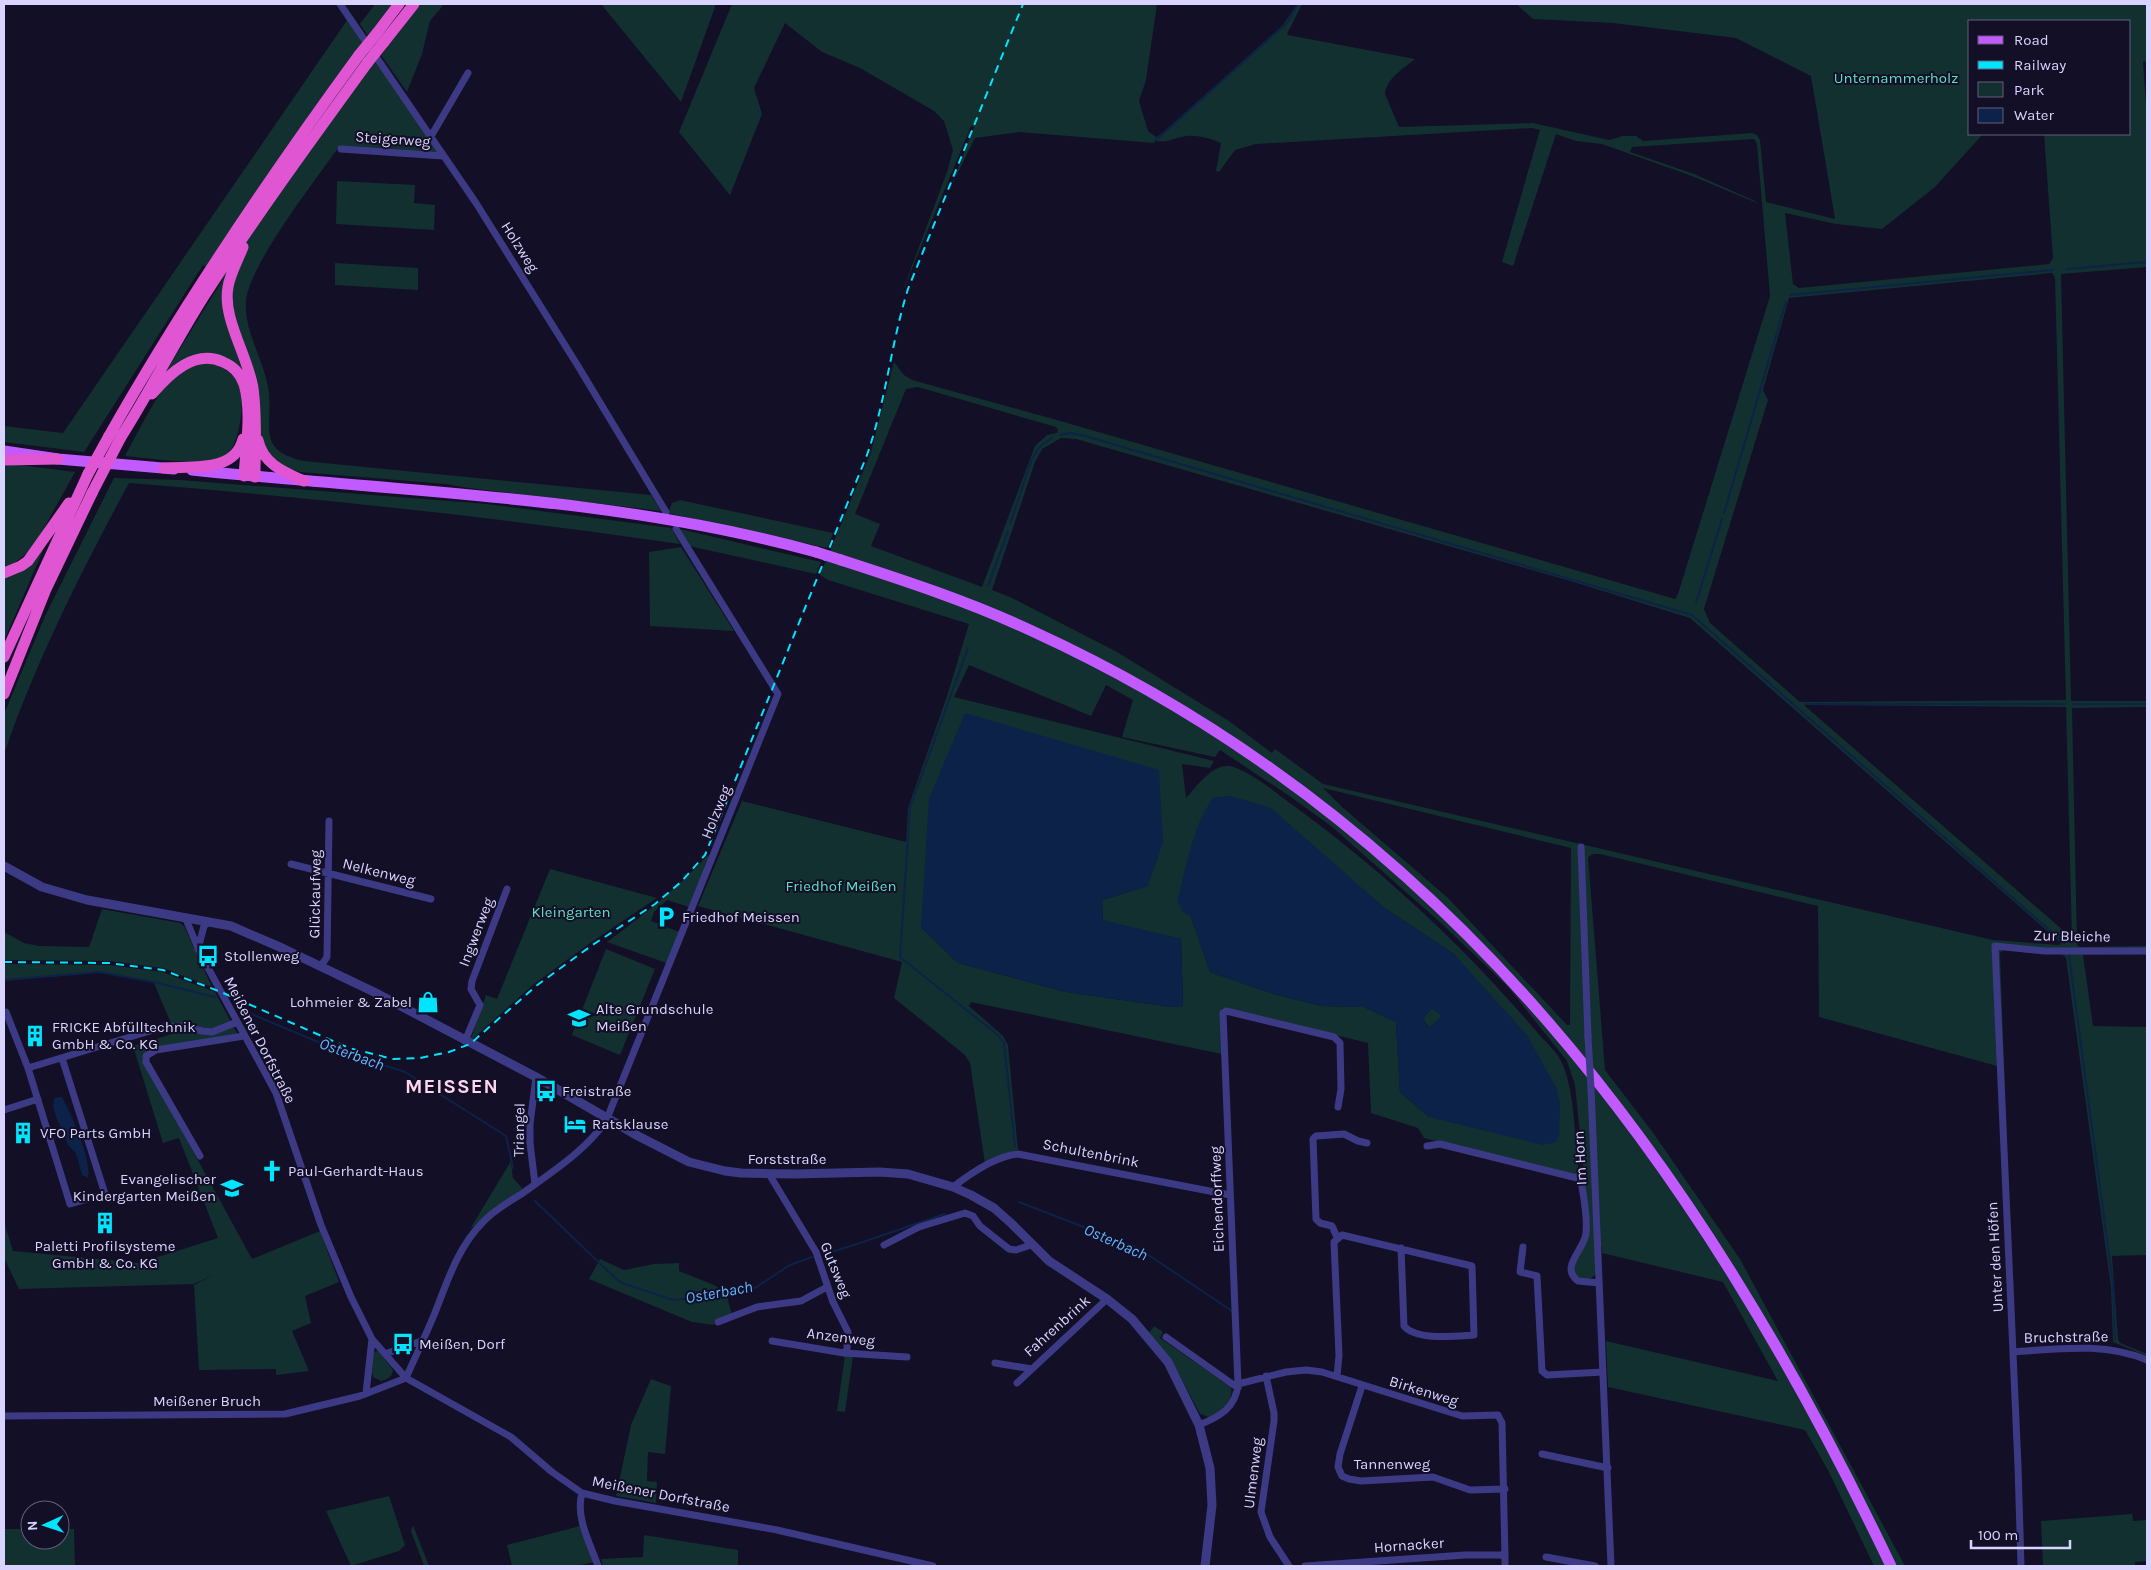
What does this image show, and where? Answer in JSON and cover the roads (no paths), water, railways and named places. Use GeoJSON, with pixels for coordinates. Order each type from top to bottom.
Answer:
{"type":"FeatureCollection","features":[{"type":"Feature","properties":{"kind":"highway"},"geometry":{"type":"LineString","coordinates":[[380,38],[399,4]]}},
{"type":"Feature","properties":{"kind":"highway"},"geometry":{"type":"LineString","coordinates":[[4,656],[79,491],[143,375],[235,230],[380,38],[414,4]]}},
{"type":"Feature","properties":{"kind":"highway"},"geometry":{"type":"LineString","coordinates":[[4,694],[46,589],[92,493],[161,366],[204,296],[364,59]]}},
{"type":"Feature","properties":{"kind":"highway"},"geometry":{"type":"LineString","coordinates":[[249,476],[253,388],[244,353],[230,315],[227,298],[231,278],[250,227]]}},
{"type":"Feature","properties":{"kind":"highway"},"geometry":{"type":"LineString","coordinates":[[137,412],[175,369],[202,357],[224,362],[231,365],[243,382],[251,423],[259,445],[268,461],[282,471],[304,481]]}},
{"type":"Feature","properties":{"kind":"highway"},"geometry":{"type":"LineString","coordinates":[[164,468],[224,463],[243,443],[251,423]]}},
{"type":"Feature","properties":{"kind":"highway"},"geometry":{"type":"LineString","coordinates":[[4,460],[58,459]]}},
{"type":"Feature","properties":{"kind":"highway"},"geometry":{"type":"LineString","coordinates":[[4,573],[21,566],[28,560],[79,491]]}},
{"type":"Feature","properties":{"kind":"main road"},"geometry":{"type":"LineString","coordinates":[[4,451],[58,459],[579,506],[722,529],[816,552],[978,607],[1034,632],[1145,688],[1244,749],[1286,778],[1386,857],[1440,906],[1499,965],[1550,1022],[1623,1112],[1727,1264],[1797,1384],[1848,1479],[1891,1566]]}},
{"type":"Feature","properties":{"kind":"street","name":"Holzweg"},"geometry":{"type":"LineString","coordinates":[[340,4],[522,274],[666,512]]}},
{"type":"Feature","properties":{"kind":"street"},"geometry":{"type":"LineString","coordinates":[[430,138],[468,73]]}},
{"type":"Feature","properties":{"kind":"street","name":"Steigerweg"},"geometry":{"type":"LineString","coordinates":[[341,149],[443,156]]}},
{"type":"Feature","properties":{"kind":"street","name":"Holzweg"},"geometry":{"type":"LineString","coordinates":[[607,1118],[778,694],[676,529]]}},
{"type":"Feature","properties":{"kind":"street","name":"Glückaufweg"},"geometry":{"type":"LineString","coordinates":[[321,966],[327,956],[329,821]]}},
{"type":"Feature","properties":{"kind":"street","name":"Im Horn"},"geometry":{"type":"LineString","coordinates":[[1581,847],[1611,1566]]}},
{"type":"Feature","properties":{"kind":"street","name":"Nelkenweg"},"geometry":{"type":"LineString","coordinates":[[291,864],[431,899]]}},
{"type":"Feature","properties":{"kind":"street"},"geometry":{"type":"LineString","coordinates":[[4,866],[42,887],[87,900],[184,917]]}},
{"type":"Feature","properties":{"kind":"street","name":"Ingwerweg"},"geometry":{"type":"LineString","coordinates":[[465,1041],[480,1005],[471,989],[472,981],[507,889]]}},
{"type":"Feature","properties":{"kind":"street","name":"Forststraße"},"geometry":{"type":"LineString","coordinates":[[184,917],[231,926],[321,966],[536,1077],[689,1162],[725,1171],[769,1174],[880,1172],[908,1174],[953,1187],[994,1208],[1049,1261],[1107,1299],[1144,1331],[1168,1362],[1199,1425],[1211,1478],[1212,1504],[1205,1566]]}},
{"type":"Feature","properties":{"kind":"street","name":"Meißener Dorfstraße"},"geometry":{"type":"LineString","coordinates":[[184,917],[198,949],[276,1093],[330,1249],[372,1339],[406,1378],[511,1437],[552,1472],[582,1493],[614,1501],[777,1530],[934,1566]]}},
{"type":"Feature","properties":{"kind":"street"},"geometry":{"type":"LineString","coordinates":[[198,949],[204,926],[209,922]]}},
{"type":"Feature","properties":{"kind":"street","name":"Zur Bleiche"},"geometry":{"type":"LineString","coordinates":[[1995,946],[2045,951],[2147,951]]}},
{"type":"Feature","properties":{"kind":"street","name":"Unter den Höfen"},"geometry":{"type":"LineString","coordinates":[[1995,946],[2021,1566]]}},
{"type":"Feature","properties":{"kind":"street","name":"Eichendorffweg"},"geometry":{"type":"LineString","coordinates":[[1238,1386],[1223,1014],[1226,1011],[1334,1037],[1340,1043],[1341,1090],[1338,1107]]}},
{"type":"Feature","properties":{"kind":"street"},"geometry":{"type":"LineString","coordinates":[[6,1012],[28,1068],[70,1204],[105,1194],[62,1058]]}},
{"type":"Feature","properties":{"kind":"street"},"geometry":{"type":"LineString","coordinates":[[28,1068],[163,1027],[183,1026],[212,1032],[237,1022]]}},
{"type":"Feature","properties":{"kind":"street"},"geometry":{"type":"LineString","coordinates":[[200,1156],[146,1062],[146,1056],[156,1050],[244,1036]]}},
{"type":"Feature","properties":{"kind":"street","name":"Triangel"},"geometry":{"type":"LineString","coordinates":[[535,1184],[530,1133],[536,1077]]}},
{"type":"Feature","properties":{"kind":"street"},"geometry":{"type":"LineString","coordinates":[[4,1110],[38,1099]]}},
{"type":"Feature","properties":{"kind":"street"},"geometry":{"type":"LineString","coordinates":[[406,1378],[424,1340],[453,1267],[472,1234],[497,1210],[535,1184],[588,1142],[607,1118]]}},
{"type":"Feature","properties":{"kind":"street"},"geometry":{"type":"LineString","coordinates":[[1337,1237],[1332,1226],[1320,1223],[1316,1219],[1313,1139],[1316,1136],[1344,1134],[1358,1141],[1367,1142]]}},
{"type":"Feature","properties":{"kind":"street"},"geometry":{"type":"LineString","coordinates":[[1427,1146],[1440,1144],[1581,1179],[1586,1234],[1571,1265],[1571,1273],[1578,1282],[1599,1282]]}},
{"type":"Feature","properties":{"kind":"street","name":"Schultenbrink"},"geometry":{"type":"LineString","coordinates":[[953,1187],[969,1175],[990,1164],[1006,1156],[1018,1154],[1230,1195]]}},
{"type":"Feature","properties":{"kind":"street","name":"Gutsweg"},"geometry":{"type":"LineString","coordinates":[[769,1174],[816,1252],[827,1287],[848,1332],[847,1349],[844,1353]]}},
{"type":"Feature","properties":{"kind":"street"},"geometry":{"type":"LineString","coordinates":[[884,1245],[919,1227],[965,1213],[973,1216],[980,1226],[1009,1249],[1016,1250],[1031,1245]]}},
{"type":"Feature","properties":{"kind":"street"},"geometry":{"type":"LineString","coordinates":[[1337,1376],[1339,1355],[1334,1242],[1337,1237],[1342,1235],[1401,1248],[1472,1266],[1474,1335],[1439,1338],[1408,1330],[1404,1326],[1401,1248]]}},
{"type":"Feature","properties":{"kind":"street"},"geometry":{"type":"LineString","coordinates":[[1523,1248],[1520,1272],[1537,1276],[1542,1371],[1547,1375],[1603,1372]]}},
{"type":"Feature","properties":{"kind":"street"},"geometry":{"type":"LineString","coordinates":[[718,1322],[758,1307],[801,1301],[827,1287]]}},
{"type":"Feature","properties":{"kind":"street","name":"Fahrenbrink"},"geometry":{"type":"LineString","coordinates":[[995,1364],[1032,1369],[1107,1299]]}},
{"type":"Feature","properties":{"kind":"street"},"geometry":{"type":"LineString","coordinates":[[1166,1337],[1238,1386],[1234,1400],[1224,1413],[1199,1425]]}},
{"type":"Feature","properties":{"kind":"street"},"geometry":{"type":"LineString","coordinates":[[366,1393],[372,1339]]}},
{"type":"Feature","properties":{"kind":"street"},"geometry":{"type":"LineString","coordinates":[[385,1354],[424,1340]]}},
{"type":"Feature","properties":{"kind":"street","name":"Anzenweg"},"geometry":{"type":"LineString","coordinates":[[772,1341],[844,1353],[907,1356]]}},
{"type":"Feature","properties":{"kind":"street","name":"Bruchstraße"},"geometry":{"type":"LineString","coordinates":[[2013,1352],[2100,1347],[2119,1350],[2147,1360]]}},
{"type":"Feature","properties":{"kind":"street"},"geometry":{"type":"LineString","coordinates":[[1017,1383],[1032,1369]]}},
{"type":"Feature","properties":{"kind":"street","name":"Birkenweg"},"geometry":{"type":"LineString","coordinates":[[1238,1386],[1266,1376],[1306,1370],[1337,1376],[1362,1386],[1462,1416],[1498,1415],[1502,1423],[1505,1557]]}},
{"type":"Feature","properties":{"kind":"street","name":"Ulmenweg"},"geometry":{"type":"LineString","coordinates":[[1266,1376],[1274,1421],[1261,1512],[1270,1537],[1289,1566]]}},
{"type":"Feature","properties":{"kind":"street","name":"Meißener Bruch"},"geometry":{"type":"LineString","coordinates":[[4,1416],[285,1414],[366,1393],[406,1378]]}},
{"type":"Feature","properties":{"kind":"street","name":"Tannenweg"},"geometry":{"type":"LineString","coordinates":[[1362,1386],[1340,1454],[1338,1467],[1342,1476],[1361,1480],[1433,1477],[1470,1490],[1504,1489]]}},
{"type":"Feature","properties":{"kind":"street"},"geometry":{"type":"LineString","coordinates":[[1542,1454],[1608,1468]]}},
{"type":"Feature","properties":{"kind":"street"},"geometry":{"type":"LineString","coordinates":[[582,1493],[579,1508],[581,1518],[598,1566]]}},
{"type":"Feature","properties":{"kind":"street","name":"Hornacker"},"geometry":{"type":"LineString","coordinates":[[1305,1566],[1465,1555],[1501,1555],[1505,1557]]}},
{"type":"Feature","properties":{"kind":"street"},"geometry":{"type":"LineString","coordinates":[[1505,1557],[1505,1566]]}},
{"type":"Feature","properties":{"kind":"street"},"geometry":{"type":"LineString","coordinates":[[1546,1557],[1596,1566]]}},
{"type":"Feature","properties":{"kind":"water"},"geometry":{"type":"Polygon","coordinates":[[[965,713],[1159,770],[1163,842],[1148,886],[1102,900],[1103,920],[1181,939],[1183,1006],[1171,1007],[1066,992],[958,963],[921,927],[929,799],[965,713]]]}},
{"type":"Feature","properties":{"kind":"water"},"geometry":{"type":"Polygon","coordinates":[[[1231,796],[1271,808],[1386,909],[1454,954],[1527,1035],[1557,1089],[1560,1104],[1559,1136],[1556,1142],[1542,1145],[1429,1117],[1400,1092],[1396,1022],[1364,1007],[1321,1006],[1274,994],[1210,972],[1191,917],[1183,912],[1177,901],[1195,833],[1214,797],[1231,796]],[[1432,1008],[1423,1018],[1429,1028],[1442,1016],[1432,1008]]]}},
{"type":"Feature","properties":{"kind":"water"},"geometry":{"type":"Polygon","coordinates":[[[62,1097],[80,1137],[87,1160],[88,1178],[82,1175],[76,1153],[68,1145],[57,1119],[53,1107],[54,1099],[62,1097]]]}},
{"type":"Feature","properties":{"kind":"waterway"},"geometry":{"type":"LineString","coordinates":[[1156,140],[1287,23],[1298,4]]}},
{"type":"Feature","properties":{"kind":"waterway"},"geometry":{"type":"LineString","coordinates":[[2067,269],[2147,262]]}},
{"type":"Feature","properties":{"kind":"waterway"},"geometry":{"type":"LineString","coordinates":[[1790,295],[2053,270]]}},
{"type":"Feature","properties":{"kind":"waterway"},"geometry":{"type":"LineString","coordinates":[[1724,513],[1786,302]]}},
{"type":"Feature","properties":{"kind":"waterway"},"geometry":{"type":"LineString","coordinates":[[1060,435],[1070,433],[1082,435],[1692,615],[2064,943]]}},
{"type":"Feature","properties":{"kind":"waterway"},"geometry":{"type":"LineString","coordinates":[[1010,524],[1032,459],[1039,447],[1052,438]]}},
{"type":"Feature","properties":{"kind":"waterway"},"geometry":{"type":"LineString","coordinates":[[1696,603],[1722,519]]}},
{"type":"Feature","properties":{"kind":"waterway"},"geometry":{"type":"LineString","coordinates":[[988,586],[1008,531]]}},
{"type":"Feature","properties":{"kind":"waterway"},"geometry":{"type":"LineString","coordinates":[[968,648],[910,807],[900,957],[999,1036],[1004,1043],[1015,1146]]}},
{"type":"Feature","properties":{"kind":"waterway"},"geometry":{"type":"LineString","coordinates":[[1805,704],[2064,704]]}},
{"type":"Feature","properties":{"kind":"waterway"},"geometry":{"type":"LineString","coordinates":[[2073,704],[2147,704]]}},
{"type":"Feature","properties":{"kind":"waterway"},"geometry":{"type":"LineString","coordinates":[[2069,955],[2113,1285],[2115,1340]]}},
{"type":"Feature","properties":{"kind":"waterway","name":"Osterbach"},"geometry":{"type":"LineString","coordinates":[[4,980],[99,972],[154,982],[215,997]]}},
{"type":"Feature","properties":{"kind":"waterway","name":"Osterbach"},"geometry":{"type":"LineString","coordinates":[[242,1010],[337,1050],[405,1072],[506,1136],[513,1168]]}},
{"type":"Feature","properties":{"kind":"waterway","name":"Osterbach"},"geometry":{"type":"LineString","coordinates":[[535,1201],[615,1278],[622,1283],[673,1300],[726,1295],[755,1288],[790,1265],[812,1257]]}},
{"type":"Feature","properties":{"kind":"waterway","name":"Osterbach"},"geometry":{"type":"LineString","coordinates":[[1019,1202],[1138,1248],[1232,1311]]}},
{"type":"Feature","properties":{"kind":"waterway","name":"Osterbach"},"geometry":{"type":"LineString","coordinates":[[825,1254],[945,1214]]}},
{"type":"Feature","properties":{"kind":"railway"},"geometry":{"type":"LineString","coordinates":[[4,962],[109,963],[163,970],[221,992],[349,1048],[393,1059],[420,1058],[449,1052],[470,1044],[536,986],[591,946],[655,904],[681,882],[705,855],[867,455],[874,435],[908,289],[1023,4]]}},
{"type":"Feature","properties":{"kind":"place","name":"Friedhof Meissen"},"geometry":{"type":"Point","coordinates":[666,917]}},
{"type":"Feature","properties":{"kind":"place","name":"Stollenweg"},"geometry":{"type":"Point","coordinates":[208,956]}},
{"type":"Feature","properties":{"kind":"place","name":"Lohmeier & Zabel"},"geometry":{"type":"Point","coordinates":[428,1002]}},
{"type":"Feature","properties":{"kind":"place","name":"Alte Grundschule Meißen"},"geometry":{"type":"Point","coordinates":[579,1018]}},
{"type":"Feature","properties":{"kind":"place","name":"FRICKE Abfülltechnik GmbH & Co. KG"},"geometry":{"type":"Point","coordinates":[35,1036]}},
{"type":"Feature","properties":{"kind":"place","name":"Freistraße"},"geometry":{"type":"Point","coordinates":[546,1091]}},
{"type":"Feature","properties":{"kind":"place","name":"Ratsklause"},"geometry":{"type":"Point","coordinates":[575,1124]}},
{"type":"Feature","properties":{"kind":"place","name":"VFO Parts GmbH"},"geometry":{"type":"Point","coordinates":[23,1133]}},
{"type":"Feature","properties":{"kind":"place","name":"Paul-Gerhardt-Haus"},"geometry":{"type":"Point","coordinates":[272,1171]}},
{"type":"Feature","properties":{"kind":"place","name":"Evangelischer Kindergarten Meißen"},"geometry":{"type":"Point","coordinates":[232,1188]}},
{"type":"Feature","properties":{"kind":"place","name":"Paletti Profilsysteme GmbH & Co. KG"},"geometry":{"type":"Point","coordinates":[105,1223]}},
{"type":"Feature","properties":{"kind":"place","name":"Meißen, Dorf"},"geometry":{"type":"Point","coordinates":[403,1344]}},
{"type":"Feature","properties":{"kind":"district","name":"MEISSEN"},"geometry":{"type":"Point","coordinates":[452,1086]}},
{"type":"Feature","properties":{"kind":"park label","name":"Unternammerholz"},"geometry":{"type":"Point","coordinates":[1896,78]}},
{"type":"Feature","properties":{"kind":"park label","name":"Friedhof Meißen"},"geometry":{"type":"Point","coordinates":[841,886]}},
{"type":"Feature","properties":{"kind":"park label","name":"Kleingarten"},"geometry":{"type":"Point","coordinates":[571,912]}}]}
